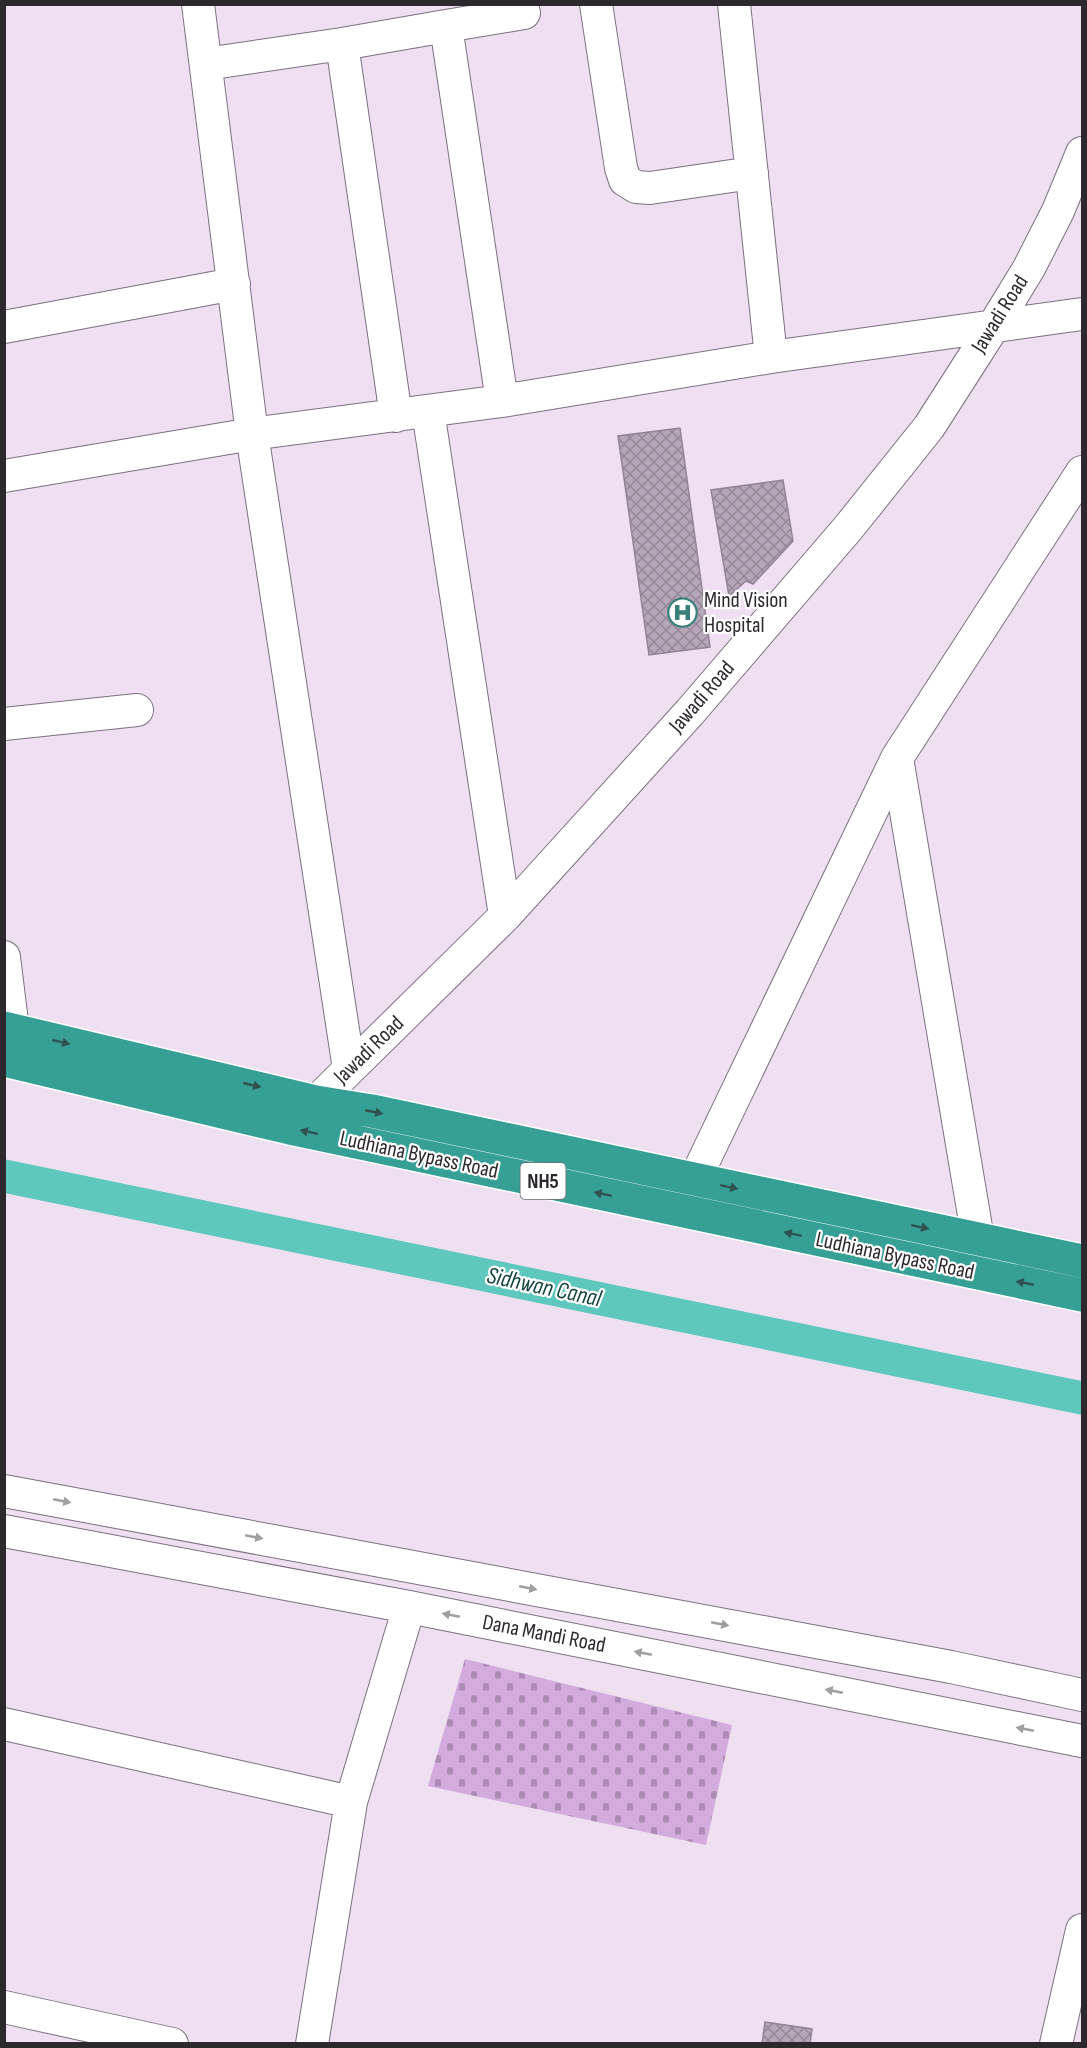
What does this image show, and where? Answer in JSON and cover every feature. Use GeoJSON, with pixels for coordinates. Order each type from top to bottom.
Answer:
{"type":"FeatureCollection","features":[{"type":"Feature","properties":{"kind":"highway","name":"Ludhiana Bypass Road"},"geometry":{"type":"LineString","coordinates":[[7,1040],[316,1102],[372,1111],[1083,1261]]}},
{"type":"Feature","properties":{"kind":"highway","name":"Ludhiana Bypass Road"},"geometry":{"type":"LineString","coordinates":[[7,1040],[290,1128],[1083,1295]]}},
{"type":"Feature","properties":{"kind":"street"},"geometry":{"type":"LineString","coordinates":[[198,4],[252,434],[349,1069]]}},
{"type":"Feature","properties":{"kind":"street"},"geometry":{"type":"LineString","coordinates":[[596,4],[621,168],[625,180],[636,187],[650,188],[752,173]]}},
{"type":"Feature","properties":{"kind":"street"},"geometry":{"type":"LineString","coordinates":[[734,4],[771,357]]}},
{"type":"Feature","properties":{"kind":"street"},"geometry":{"type":"LineString","coordinates":[[206,64],[524,13]]}},
{"type":"Feature","properties":{"kind":"street"},"geometry":{"type":"LineString","coordinates":[[446,26],[502,401]]}},
{"type":"Feature","properties":{"kind":"street"},"geometry":{"type":"LineString","coordinates":[[342,44],[396,416]]}},
{"type":"Feature","properties":{"kind":"street","name":"Jawadi Road"},"geometry":{"type":"LineString","coordinates":[[316,1102],[506,916],[690,712],[849,527],[929,427],[993,327],[1029,268],[1058,211],[1083,153]]}},
{"type":"Feature","properties":{"kind":"street"},"geometry":{"type":"LineString","coordinates":[[4,327],[234,284]]}},
{"type":"Feature","properties":{"kind":"street"},"geometry":{"type":"LineString","coordinates":[[4,476],[252,434],[502,401],[771,357],[1083,314]]}},
{"type":"Feature","properties":{"kind":"street"},"geometry":{"type":"LineString","coordinates":[[428,411],[506,916]]}},
{"type":"Feature","properties":{"kind":"street"},"geometry":{"type":"LineString","coordinates":[[695,1179],[897,758],[1083,472]]}},
{"type":"Feature","properties":{"kind":"street"},"geometry":{"type":"LineString","coordinates":[[4,724],[137,710]]}},
{"type":"Feature","properties":{"kind":"street"},"geometry":{"type":"LineString","coordinates":[[897,758],[978,1239]]}},
{"type":"Feature","properties":{"kind":"street"},"geometry":{"type":"LineString","coordinates":[[4,957],[7,1040]]}},
{"type":"Feature","properties":{"kind":"street"},"geometry":{"type":"LineString","coordinates":[[4,1491],[951,1667],[1083,1695]]}},
{"type":"Feature","properties":{"kind":"street","name":"Dana Mandi Road"},"geometry":{"type":"LineString","coordinates":[[4,1531],[410,1607],[1083,1741]]}},
{"type":"Feature","properties":{"kind":"street"},"geometry":{"type":"LineString","coordinates":[[312,2043],[351,1802],[410,1607]]}},
{"type":"Feature","properties":{"kind":"street"},"geometry":{"type":"LineString","coordinates":[[4,1724],[351,1802]]}},
{"type":"Feature","properties":{"kind":"street"},"geometry":{"type":"LineString","coordinates":[[1056,2043],[1083,1930]]}},
{"type":"Feature","properties":{"kind":"street"},"geometry":{"type":"LineString","coordinates":[[4,2007],[172,2043]]}},
{"type":"Feature","properties":{"kind":"green space"},"geometry":{"type":"Polygon","coordinates":[[[465,1659],[732,1725],[706,1845],[428,1786],[465,1659]]]}},
{"type":"Feature","properties":{"kind":"building"},"geometry":{"type":"Polygon","coordinates":[[[680,428],[710,647],[649,655],[618,436],[680,428]]]}},
{"type":"Feature","properties":{"kind":"building"},"geometry":{"type":"Polygon","coordinates":[[[783,480],[793,541],[753,584],[746,581],[729,596],[711,490],[783,480]]]}},
{"type":"Feature","properties":{"kind":"building"},"geometry":{"type":"Polygon","coordinates":[[[765,2022],[812,2029],[810,2044],[762,2044],[765,2022]]]}},
{"type":"Feature","properties":{"kind":"waterway","name":"Sidhwan Canal"},"geometry":{"type":"LineString","coordinates":[[4,1176],[1082,1398]]}},
{"type":"Feature","properties":{"kind":"place","name":"Mind Vision Hospital"},"geometry":{"type":"Point","coordinates":[683,613]}}]}
